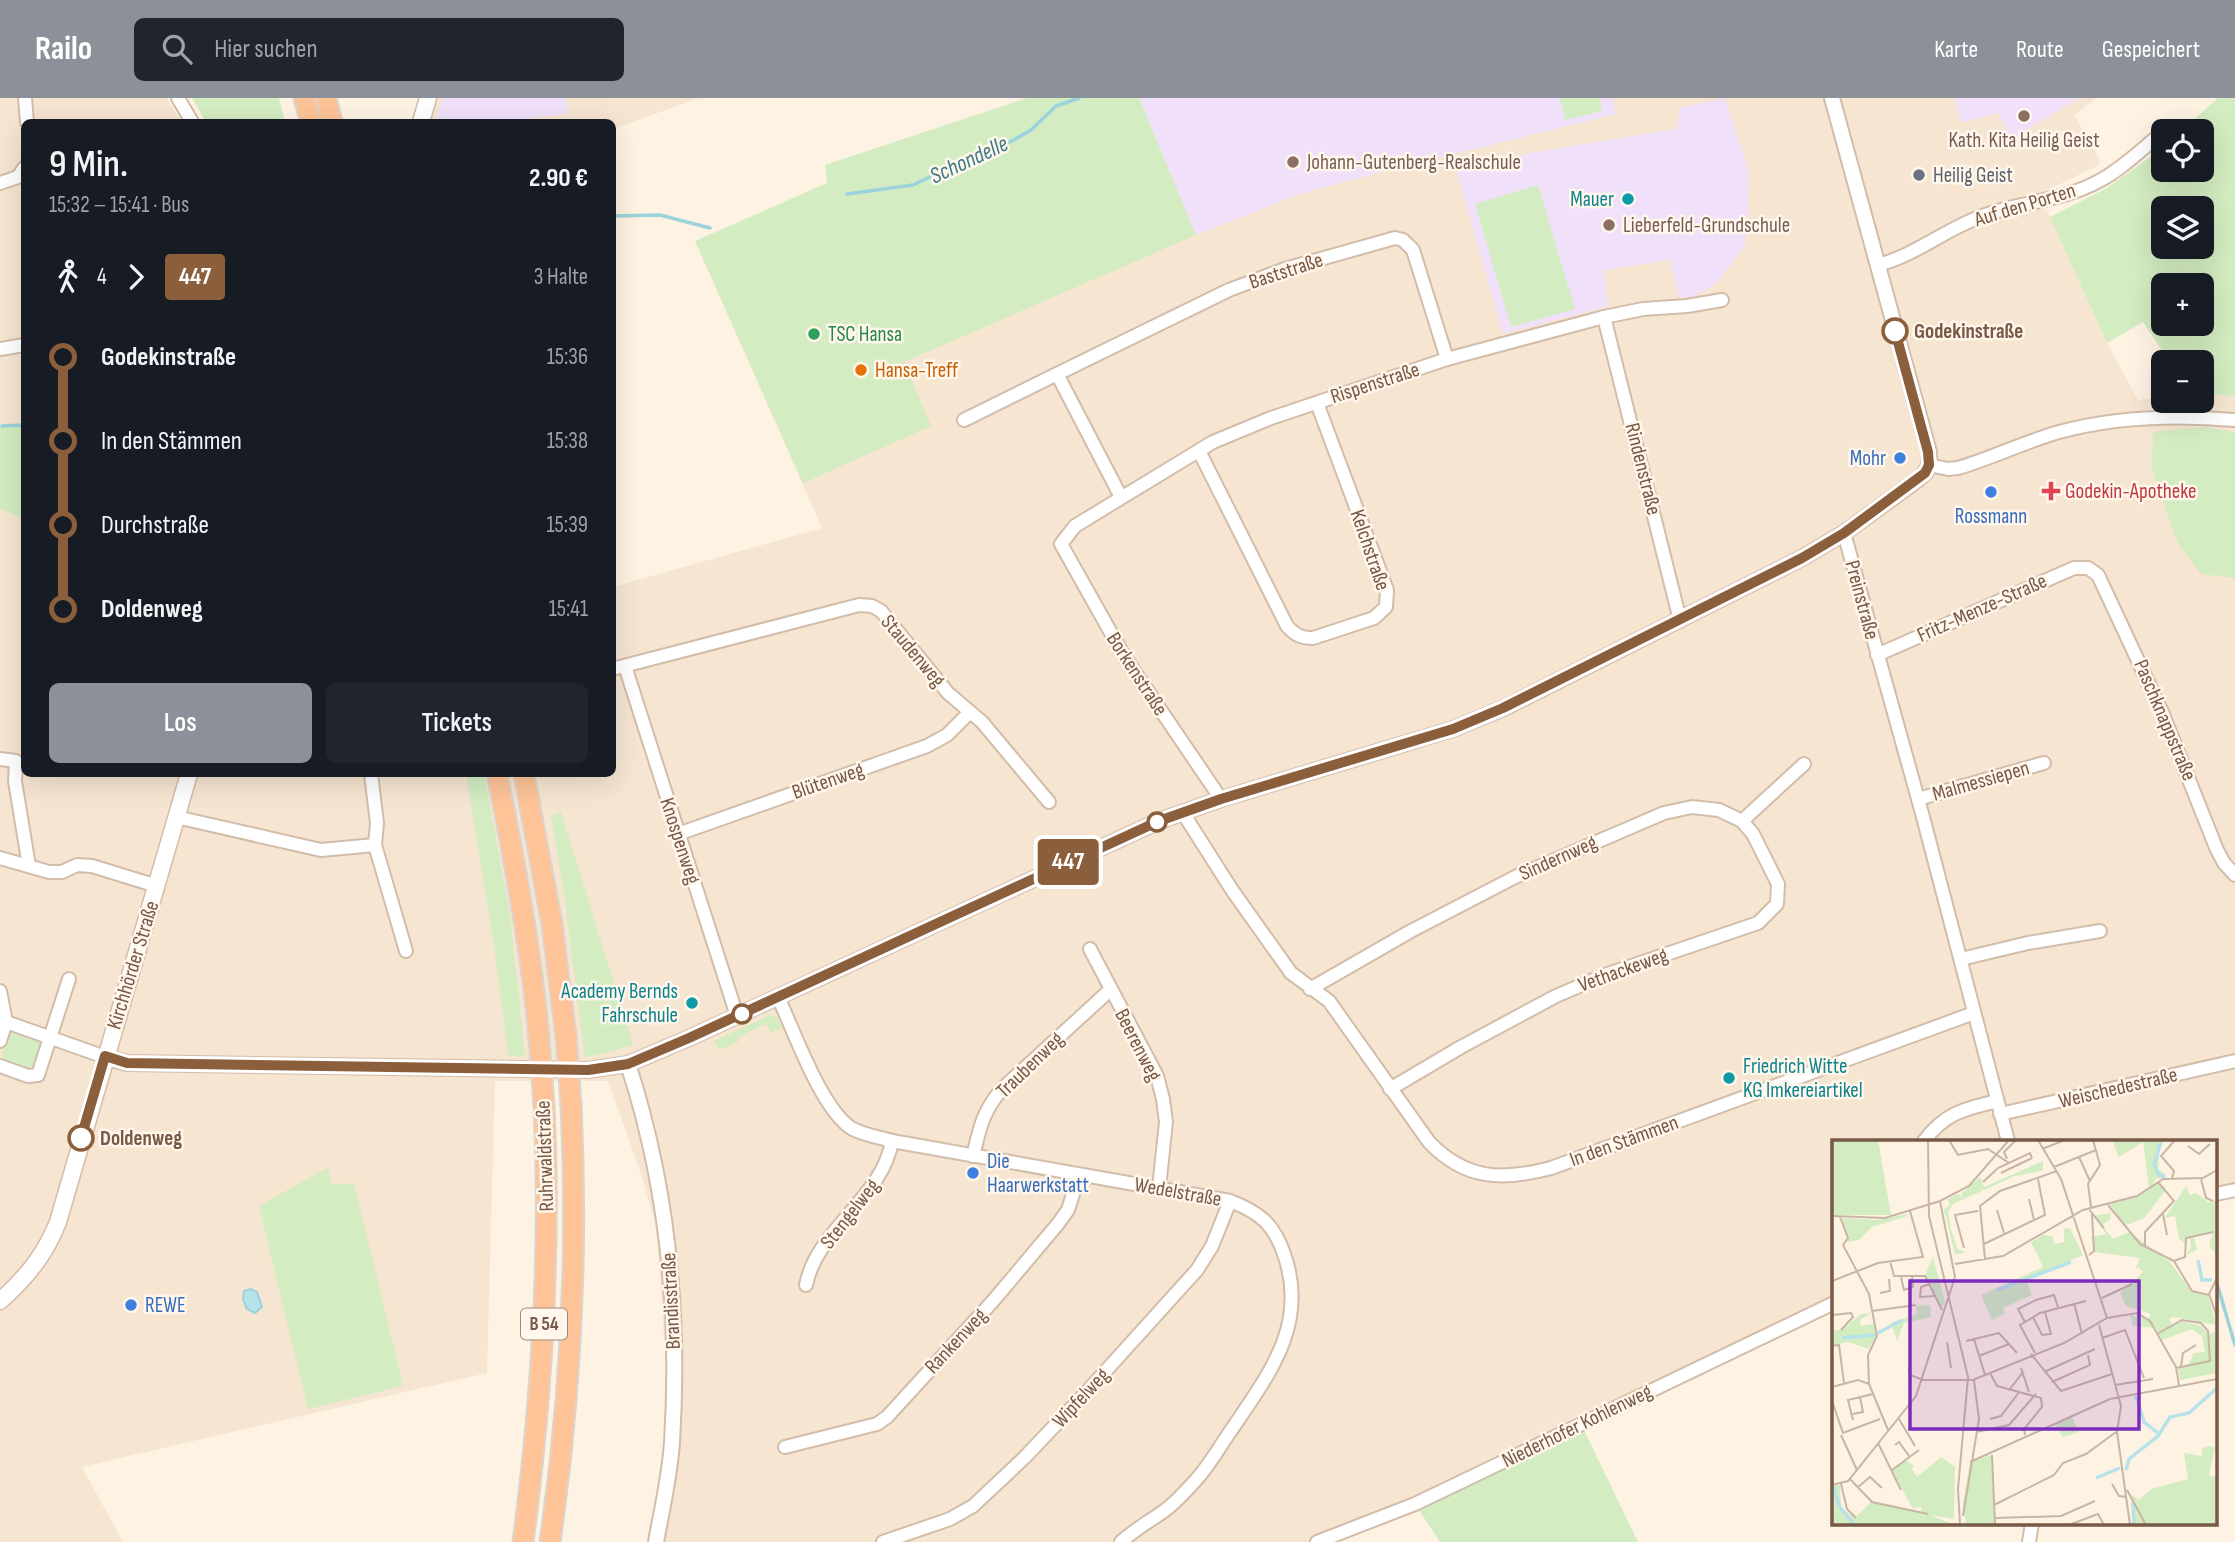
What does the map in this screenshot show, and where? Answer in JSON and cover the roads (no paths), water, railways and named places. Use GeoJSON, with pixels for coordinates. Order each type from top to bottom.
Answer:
{"type":"FeatureCollection","features":[{"type":"Feature","properties":{"kind":"highway"},"geometry":{"type":"LineString","coordinates":[[304,98],[310,119]]}},
{"type":"Feature","properties":{"kind":"highway"},"geometry":{"type":"LineString","coordinates":[[326,98],[331,119]]}},
{"type":"Feature","properties":{"kind":"highway","name":"Ruhrwaldstraße"},"geometry":{"type":"LineString","coordinates":[[498,777],[517,869],[539,1038],[544,1105],[547,1223],[544,1326],[540,1393],[523,1542]]}},
{"type":"Feature","properties":{"kind":"highway","name":"B 54"},"geometry":{"type":"LineString","coordinates":[[525,777],[552,924],[571,1104],[573,1285],[566,1416],[550,1542]]}},
{"type":"Feature","properties":{"kind":"main road"},"geometry":{"type":"LineString","coordinates":[[422,119],[428,98]]}},
{"type":"Feature","properties":{"kind":"main road","name":"Kirchhörder Straße"},"geometry":{"type":"LineString","coordinates":[[0,1301],[20,1284],[40,1259],[58,1222],[188,777]]}},
{"type":"Feature","properties":{"kind":"street"},"geometry":{"type":"LineString","coordinates":[[25,98],[27,119]]}},
{"type":"Feature","properties":{"kind":"street"},"geometry":{"type":"LineString","coordinates":[[178,98],[190,119]]}},
{"type":"Feature","properties":{"kind":"street"},"geometry":{"type":"LineString","coordinates":[[1832,98],[1928,452],[1929,465],[1958,468],[2061,432],[2104,423],[2193,417],[2235,420]]}},
{"type":"Feature","properties":{"kind":"street","name":"Auf den Porten"},"geometry":{"type":"LineString","coordinates":[[1878,265],[1913,253],[1970,220],[2006,207],[2074,191],[2100,181],[2151,142]]}},
{"type":"Feature","properties":{"kind":"street"},"geometry":{"type":"LineString","coordinates":[[0,183],[18,177],[21,172]]}},
{"type":"Feature","properties":{"kind":"street","name":"Baststraße"},"geometry":{"type":"LineString","coordinates":[[964,420],[1229,290],[1285,269],[1395,238],[1403,240],[1413,250],[1447,359]]}},
{"type":"Feature","properties":{"kind":"street","name":"Rispenstraße"},"geometry":{"type":"LineString","coordinates":[[1061,544],[1074,526],[1199,450],[1253,424],[1447,359],[1604,317],[1643,309],[1722,300]]}},
{"type":"Feature","properties":{"kind":"street","name":"Rindenstraße"},"geometry":{"type":"LineString","coordinates":[[1604,317],[1680,621]]}},
{"type":"Feature","properties":{"kind":"street"},"geometry":{"type":"LineString","coordinates":[[0,349],[21,346]]}},
{"type":"Feature","properties":{"kind":"street"},"geometry":{"type":"LineString","coordinates":[[1057,374],[1121,497]]}},
{"type":"Feature","properties":{"kind":"street","name":"Kelchstraße"},"geometry":{"type":"LineString","coordinates":[[1199,450],[1293,633],[1303,638],[1313,638],[1374,618],[1386,607],[1387,590],[1317,403]]}},
{"type":"Feature","properties":{"kind":"street","name":"Preinstraße"},"geometry":{"type":"LineString","coordinates":[[1929,465],[1917,480],[1844,533],[1918,799],[2008,1140]]}},
{"type":"Feature","properties":{"kind":"street"},"geometry":{"type":"LineString","coordinates":[[6,1022],[127,1063],[588,1070],[628,1064],[1123,836],[1221,799],[1453,729],[1503,708],[1680,621],[1802,558],[1844,533]]}},
{"type":"Feature","properties":{"kind":"street","name":"Borkenstraße"},"geometry":{"type":"LineString","coordinates":[[1061,544],[1124,656],[1221,799]]}},
{"type":"Feature","properties":{"kind":"street","name":"Fritz-Menze-Straße"},"geometry":{"type":"LineString","coordinates":[[1878,655],[2074,568],[2088,568]]}},
{"type":"Feature","properties":{"kind":"street","name":"Paschknappstraße"},"geometry":{"type":"LineString","coordinates":[[2088,568],[2098,575],[2130,641],[2188,773],[2217,850],[2235,875]]}},
{"type":"Feature","properties":{"kind":"street","name":"Staudenweg"},"geometry":{"type":"LineString","coordinates":[[619,667],[859,605],[872,606],[881,611],[948,693],[982,722],[1049,802]]}},
{"type":"Feature","properties":{"kind":"street","name":"Knospenweg"},"geometry":{"type":"LineString","coordinates":[[619,667],[678,834],[737,1016]]}},
{"type":"Feature","properties":{"kind":"street","name":"Blütenweg"},"geometry":{"type":"LineString","coordinates":[[678,834],[927,746],[947,735],[970,712]]}},
{"type":"Feature","properties":{"kind":"street"},"geometry":{"type":"LineString","coordinates":[[0,759],[16,761],[15,781],[29,866]]}},
{"type":"Feature","properties":{"kind":"street","name":"Malmessiepen"},"geometry":{"type":"LineString","coordinates":[[1918,799],[2044,763]]}},
{"type":"Feature","properties":{"kind":"street"},"geometry":{"type":"LineString","coordinates":[[1742,821],[1804,764]]}},
{"type":"Feature","properties":{"kind":"street"},"geometry":{"type":"LineString","coordinates":[[371,777],[377,824],[375,845],[406,951]]}},
{"type":"Feature","properties":{"kind":"street","name":"Sindernweg"},"geometry":{"type":"LineString","coordinates":[[1310,989],[1410,931],[1515,877],[1664,813],[1692,807],[1719,810],[1742,821]]}},
{"type":"Feature","properties":{"kind":"street","name":"In den Stämmen"},"geometry":{"type":"LineString","coordinates":[[1183,813],[1232,890],[1291,973],[1329,1000],[1429,1142],[1443,1157],[1460,1167],[1480,1173],[1503,1177],[1551,1168],[1974,1013]]}},
{"type":"Feature","properties":{"kind":"street"},"geometry":{"type":"LineString","coordinates":[[176,817],[321,850],[375,845]]}},
{"type":"Feature","properties":{"kind":"street","name":"Vethackeweg"},"geometry":{"type":"LineString","coordinates":[[1390,1089],[1556,996],[1605,975],[1758,923],[1777,904],[1778,884],[1753,834],[1742,821]]}},
{"type":"Feature","properties":{"kind":"street"},"geometry":{"type":"LineString","coordinates":[[0,858],[49,872],[62,872],[77,865],[92,866],[157,886]]}},
{"type":"Feature","properties":{"kind":"street"},"geometry":{"type":"LineString","coordinates":[[1961,959],[2028,943],[2100,931]]}},
{"type":"Feature","properties":{"kind":"street","name":"Beerenweg"},"geometry":{"type":"LineString","coordinates":[[1090,949],[1157,1076],[1166,1122],[1159,1188]]}},
{"type":"Feature","properties":{"kind":"street"},"geometry":{"type":"LineString","coordinates":[[0,1066],[28,1076],[38,1075],[69,979]]}},
{"type":"Feature","properties":{"kind":"street","name":"Traubenweg"},"geometry":{"type":"LineString","coordinates":[[974,1156],[983,1115],[1002,1088],[1110,990]]}},
{"type":"Feature","properties":{"kind":"street"},"geometry":{"type":"LineString","coordinates":[[0,991],[6,1022],[0,1041]]}},
{"type":"Feature","properties":{"kind":"street","name":"Wedelstraße"},"geometry":{"type":"LineString","coordinates":[[778,997],[833,1111],[854,1129],[892,1141],[1230,1201],[1251,1209],[1266,1221],[1280,1242],[1289,1268],[1293,1300],[1289,1330],[1270,1372],[1197,1479],[1167,1509],[1121,1542]]}},
{"type":"Feature","properties":{"kind":"street","name":"Weischedestraße"},"geometry":{"type":"LineString","coordinates":[[1925,1140],[1953,1113],[1999,1108],[2235,1060]]}},
{"type":"Feature","properties":{"kind":"street","name":"Brandisstraße"},"geometry":{"type":"LineString","coordinates":[[628,1064],[653,1156],[673,1277],[675,1332],[672,1445],[656,1542]]}},
{"type":"Feature","properties":{"kind":"street","name":"Stengelweg"},"geometry":{"type":"LineString","coordinates":[[806,1286],[810,1267],[820,1251],[880,1175],[890,1155],[892,1141]]}},
{"type":"Feature","properties":{"kind":"street","name":"Rankenweg"},"geometry":{"type":"LineString","coordinates":[[785,1447],[877,1424],[887,1417],[993,1301],[1057,1225],[1068,1210],[1079,1175]]}},
{"type":"Feature","properties":{"kind":"street","name":"Wipfelweg"},"geometry":{"type":"LineString","coordinates":[[883,1542],[950,1519],[972,1506],[1017,1465],[1197,1270],[1212,1246],[1230,1201]]}},
{"type":"Feature","properties":{"kind":"street","name":"Niederhofer Kohlenweg"},"geometry":{"type":"LineString","coordinates":[[1317,1542],[1415,1503],[1832,1304]]}},
{"type":"Feature","properties":{"kind":"street"},"geometry":{"type":"LineString","coordinates":[[2029,1542],[2032,1524]]}},
{"type":"Feature","properties":{"kind":"water"},"geometry":{"type":"Polygon","coordinates":[[[251,1289],[257,1292],[262,1307],[255,1313],[247,1309],[243,1299],[244,1291],[251,1289]]]}},
{"type":"Feature","properties":{"kind":"waterway","name":"Schondelle"},"geometry":{"type":"LineString","coordinates":[[847,194],[913,185],[975,155],[1010,142],[1031,130],[1056,106],[1079,98]]}},
{"type":"Feature","properties":{"kind":"waterway","name":"Schondelle"},"geometry":{"type":"LineString","coordinates":[[616,216],[660,215],[710,228]]}},
{"type":"Feature","properties":{"kind":"waterway","name":"Schondelle"},"geometry":{"type":"LineString","coordinates":[[2,426],[21,425]]}},
{"type":"Feature","properties":{"kind":"waterway"},"geometry":{"type":"LineString","coordinates":[[2218,1287],[2235,1345]]}},
{"type":"Feature","properties":{"kind":"place","name":"Kath. Kita Heilig Geist"},"geometry":{"type":"Point","coordinates":[2024,116]}},
{"type":"Feature","properties":{"kind":"place","name":"Johann-Gutenberg-Realschule"},"geometry":{"type":"Point","coordinates":[1293,162]}},
{"type":"Feature","properties":{"kind":"place","name":"Heilig Geist"},"geometry":{"type":"Point","coordinates":[1919,175]}},
{"type":"Feature","properties":{"kind":"place","name":"Mauer"},"geometry":{"type":"Point","coordinates":[1628,199]}},
{"type":"Feature","properties":{"kind":"place","name":"Lieberfeld-Grundschule"},"geometry":{"type":"Point","coordinates":[1609,225]}},
{"type":"Feature","properties":{"kind":"place","name":"Godekinstraße"},"geometry":{"type":"Point","coordinates":[1895,331]}},
{"type":"Feature","properties":{"kind":"place","name":"TSC Hansa"},"geometry":{"type":"Point","coordinates":[814,334]}},
{"type":"Feature","properties":{"kind":"place","name":"Hansa-Treff"},"geometry":{"type":"Point","coordinates":[861,370]}},
{"type":"Feature","properties":{"kind":"place","name":"Mohr"},"geometry":{"type":"Point","coordinates":[1900,458]}},
{"type":"Feature","properties":{"kind":"place","name":"Godekin-Apotheke"},"geometry":{"type":"Point","coordinates":[2051,491]}},
{"type":"Feature","properties":{"kind":"place","name":"Rossmann"},"geometry":{"type":"Point","coordinates":[1991,492]}},
{"type":"Feature","properties":{"kind":"place","name":"Academy Bernds Fahrschule"},"geometry":{"type":"Point","coordinates":[692,1003]}},
{"type":"Feature","properties":{"kind":"place","name":"Friedrich Witte KG Imkereiartikel"},"geometry":{"type":"Point","coordinates":[1729,1078]}},
{"type":"Feature","properties":{"kind":"place","name":"Doldenweg"},"geometry":{"type":"Point","coordinates":[81,1138]}},
{"type":"Feature","properties":{"kind":"place","name":"Die Haarwerkstatt"},"geometry":{"type":"Point","coordinates":[973,1173]}},
{"type":"Feature","properties":{"kind":"place","name":"REWE"},"geometry":{"type":"Point","coordinates":[131,1305]}}]}
